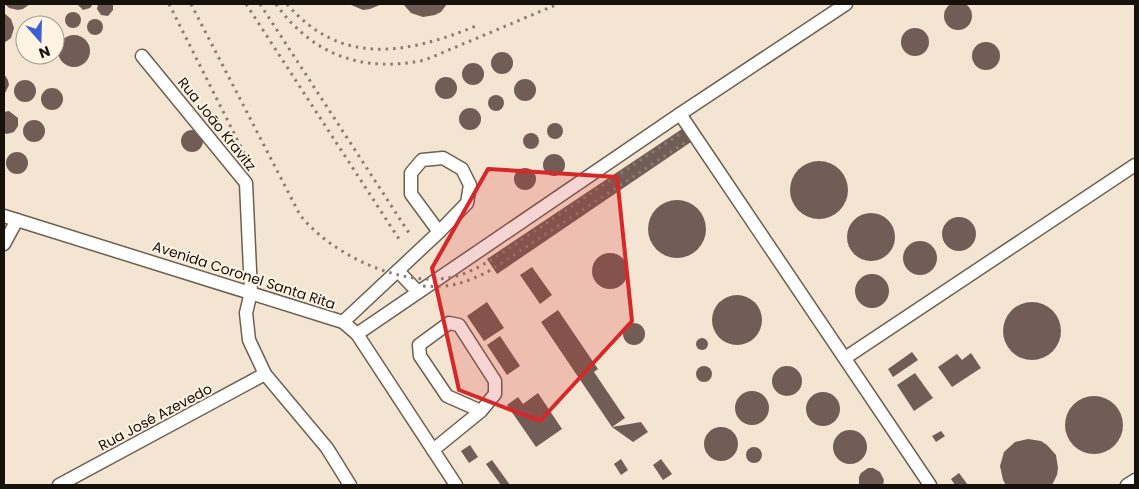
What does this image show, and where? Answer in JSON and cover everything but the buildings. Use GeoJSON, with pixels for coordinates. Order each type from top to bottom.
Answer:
{"type":"FeatureCollection","features":[{"type":"Feature","properties":{"kind":"street"},"geometry":{"type":"LineString","coordinates":[[357,334],[680,114],[846,4]]}},
{"type":"Feature","properties":{"kind":"street","name":"Rua João Kravitz"},"geometry":{"type":"LineString","coordinates":[[142,56],[246,183],[251,292],[246,314],[249,340],[265,374],[327,448],[350,485]]}},
{"type":"Feature","properties":{"kind":"street"},"geometry":{"type":"LineString","coordinates":[[680,114],[930,485]]}},
{"type":"Feature","properties":{"kind":"street"},"geometry":{"type":"LineString","coordinates":[[343,322],[439,232],[467,202],[470,186],[462,169],[443,158],[422,160],[411,173],[411,194],[439,232]]}},
{"type":"Feature","properties":{"kind":"street"},"geometry":{"type":"LineString","coordinates":[[845,358],[1135,165]]}},
{"type":"Feature","properties":{"kind":"street","name":"Avenida Coronel Santa Rita"},"geometry":{"type":"LineString","coordinates":[[4,216],[343,322],[357,334],[456,485]]}},
{"type":"Feature","properties":{"kind":"street"},"geometry":{"type":"LineString","coordinates":[[4,244],[17,220]]}},
{"type":"Feature","properties":{"kind":"street"},"geometry":{"type":"LineString","coordinates":[[398,270],[418,292]]}},
{"type":"Feature","properties":{"kind":"street"},"geometry":{"type":"LineString","coordinates":[[433,450],[481,411],[495,394],[495,381],[459,325],[449,323],[419,345],[420,356],[447,396],[481,411]]}},
{"type":"Feature","properties":{"kind":"street","name":"Rua José Azevedo"},"geometry":{"type":"LineString","coordinates":[[59,485],[265,374]]}},
{"type":"Feature","properties":{"kind":"street"},"geometry":{"type":"LineString","coordinates":[[1127,485],[1135,480]]}},
{"type":"Feature","properties":{"kind":"highlighted area"},"geometry":{"type":"Polygon","coordinates":[[[488,169],[617,177],[632,321],[540,421],[459,390],[432,268],[488,169]]]}},
{"type":"Feature","properties":{"kind":"railway"},"geometry":{"type":"LineString","coordinates":[[169,4],[248,161]]}},
{"type":"Feature","properties":{"kind":"railway"},"geometry":{"type":"LineString","coordinates":[[191,4],[300,215],[313,229],[347,254],[387,272],[408,277],[448,278],[483,265],[680,134]]}},
{"type":"Feature","properties":{"kind":"railway"},"geometry":{"type":"LineString","coordinates":[[246,4],[399,239]]}},
{"type":"Feature","properties":{"kind":"railway"},"geometry":{"type":"LineString","coordinates":[[260,4],[409,233]]}},
{"type":"Feature","properties":{"kind":"railway"},"geometry":{"type":"LineString","coordinates":[[276,4],[306,37],[323,48],[361,62],[381,64],[425,60],[558,4]]}},
{"type":"Feature","properties":{"kind":"railway"},"geometry":{"type":"LineString","coordinates":[[287,4],[308,24],[330,38],[352,46],[376,49],[400,48],[425,43],[476,26]]}},
{"type":"Feature","properties":{"kind":"railway"},"geometry":{"type":"LineString","coordinates":[[423,286],[458,284],[491,270],[686,142]]}}]}
